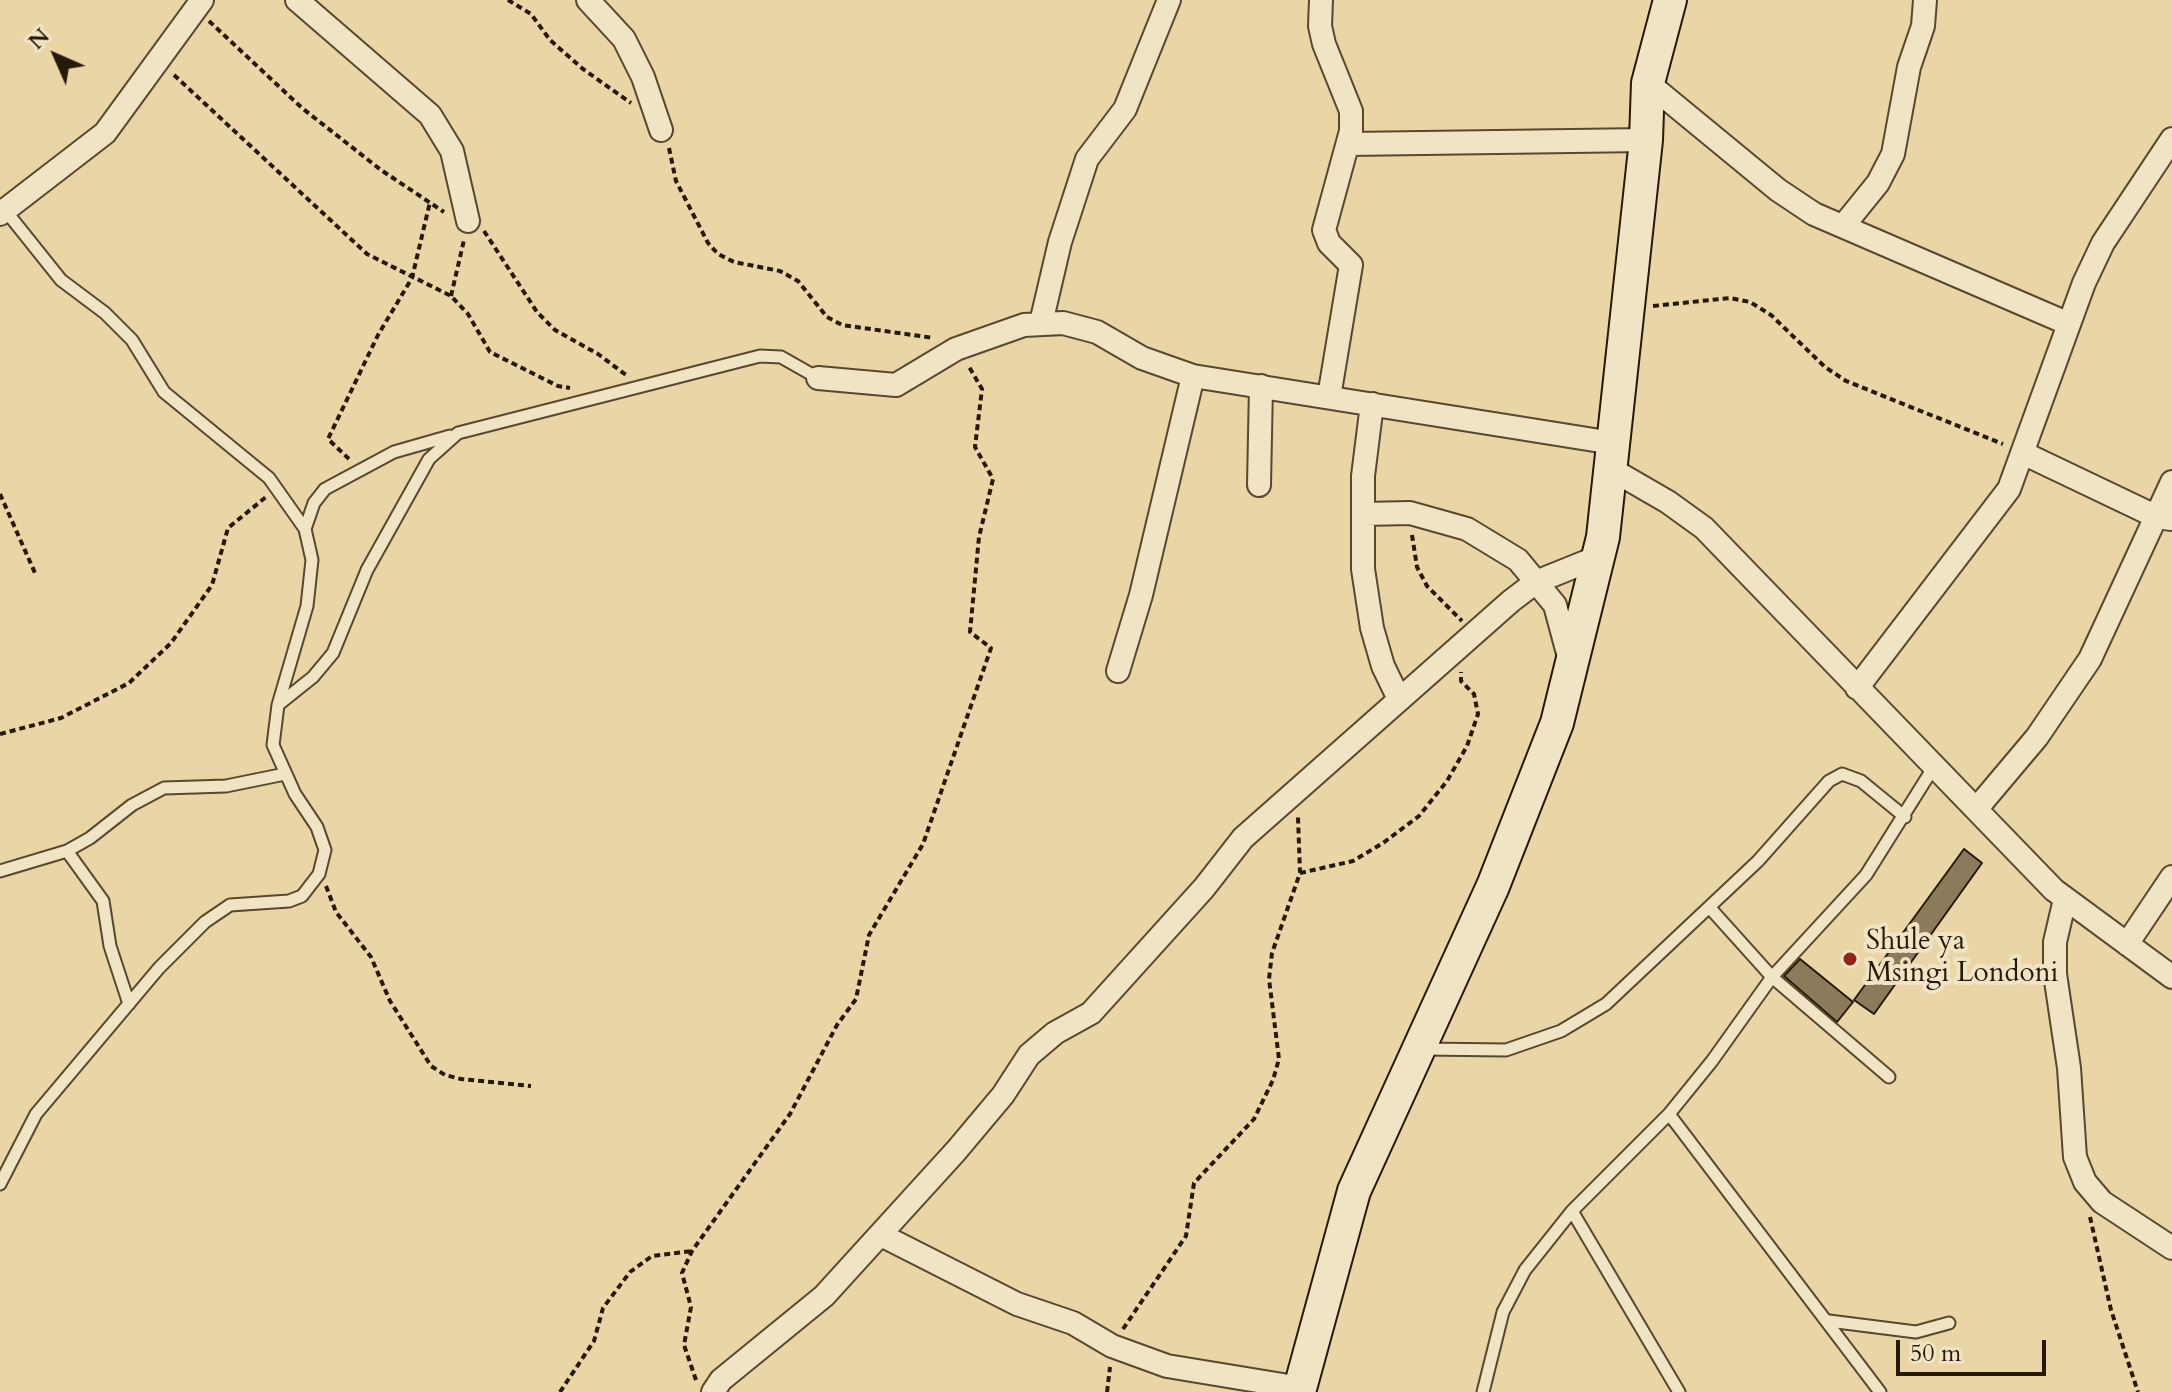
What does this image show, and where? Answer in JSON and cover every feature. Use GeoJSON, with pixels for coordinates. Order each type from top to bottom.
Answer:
{"type":"FeatureCollection","features":[{"type":"Feature","properties":{"kind":"main road"},"geometry":{"type":"LineString","coordinates":[[1300,1390],[1354,1191],[1493,886],[1557,723],[1598,557],[1646,140],[1648,83],[1670,0]]}},
{"type":"Feature","properties":{"kind":"street"},"geometry":{"type":"LineString","coordinates":[[297,0],[430,115],[452,151],[468,221]]}},
{"type":"Feature","properties":{"kind":"street"},"geometry":{"type":"LineString","coordinates":[[588,0],[624,39],[643,77],[661,130]]}},
{"type":"Feature","properties":{"kind":"street"},"geometry":{"type":"LineString","coordinates":[[1041,323],[1060,242],[1087,159],[1125,109],[1169,0]]}},
{"type":"Feature","properties":{"kind":"street"},"geometry":{"type":"LineString","coordinates":[[1321,0],[1320,26],[1324,44],[1351,111],[1348,144],[1324,230],[1329,243],[1351,265],[1329,397]]}},
{"type":"Feature","properties":{"kind":"street"},"geometry":{"type":"LineString","coordinates":[[1844,225],[1878,183],[1893,154],[1909,67],[1923,26],[1925,0]]}},
{"type":"Feature","properties":{"kind":"street"},"geometry":{"type":"LineString","coordinates":[[2,209],[105,133],[199,5]]}},
{"type":"Feature","properties":{"kind":"street"},"geometry":{"type":"LineString","coordinates":[[1648,83],[1778,190],[1814,214],[2069,324]]}},
{"type":"Feature","properties":{"kind":"street"},"geometry":{"type":"LineString","coordinates":[[1857,688],[2009,489],[2025,454],[2069,324],[2103,243],[2172,139]]}},
{"type":"Feature","properties":{"kind":"street"},"geometry":{"type":"LineString","coordinates":[[1348,144],[1646,140]]}},
{"type":"Feature","properties":{"kind":"street"},"geometry":{"type":"LineString","coordinates":[[818,378],[896,385],[966,345],[1041,323],[1063,323],[1097,332],[1142,358],[1193,376],[1372,404],[1612,456],[1704,528],[2065,899],[2172,977]]}},
{"type":"Feature","properties":{"kind":"street"},"geometry":{"type":"LineString","coordinates":[[1118,671],[1141,595],[1193,376]]}},
{"type":"Feature","properties":{"kind":"street"},"geometry":{"type":"LineString","coordinates":[[1259,485],[1261,386]]}},
{"type":"Feature","properties":{"kind":"street"},"geometry":{"type":"LineString","coordinates":[[1372,404],[1363,476],[1363,569],[1372,628],[1383,666],[1399,699]]}},
{"type":"Feature","properties":{"kind":"street"},"geometry":{"type":"LineString","coordinates":[[2025,454],[2164,518]]}},
{"type":"Feature","properties":{"kind":"street"},"geometry":{"type":"LineString","coordinates":[[1978,807],[2037,737],[2090,659],[2164,518],[2172,482]]}},
{"type":"Feature","properties":{"kind":"street"},"geometry":{"type":"LineString","coordinates":[[1364,514],[1410,513],[1467,529],[1518,560],[1560,617],[1571,666]]}},
{"type":"Feature","properties":{"kind":"street"},"geometry":{"type":"LineString","coordinates":[[707,1391],[824,1296],[1003,1095],[1029,1055],[1055,1033],[1091,1013],[1204,888],[1243,838],[1536,582],[1598,557]]}},
{"type":"Feature","properties":{"kind":"street"},"geometry":{"type":"LineString","coordinates":[[2127,944],[2172,877]]}},
{"type":"Feature","properties":{"kind":"street"},"geometry":{"type":"LineString","coordinates":[[2065,899],[2055,942],[2055,974],[2069,1068],[2075,1157],[2085,1182],[2102,1202],[2172,1248]]}},
{"type":"Feature","properties":{"kind":"street"},"geometry":{"type":"LineString","coordinates":[[881,1235],[1017,1304],[1073,1323],[1112,1346],[1167,1366],[1300,1390]]}},
{"type":"Feature","properties":{"kind":"lane"},"geometry":{"type":"LineString","coordinates":[[0,1184],[36,1114],[129,1004],[205,922],[230,905],[289,901],[302,896],[311,889],[325,850],[317,827],[285,774],[273,745],[278,705],[307,606],[312,560],[305,529],[269,478],[164,392],[132,340],[105,313],[61,280],[2,209]]}},
{"type":"Feature","properties":{"kind":"lane"},"geometry":{"type":"LineString","coordinates":[[305,529],[317,497],[360,469],[394,452],[458,433],[768,355],[781,357],[818,378]]}},
{"type":"Feature","properties":{"kind":"lane"},"geometry":{"type":"LineString","coordinates":[[278,705],[313,677],[333,653],[367,570],[429,459],[458,433]]}},
{"type":"Feature","properties":{"kind":"lane"},"geometry":{"type":"LineString","coordinates":[[1483,1392],[1510,1293],[1572,1211],[1669,1114],[1712,1061],[1772,977],[1866,875],[1935,765]]}},
{"type":"Feature","properties":{"kind":"lane"},"geometry":{"type":"LineString","coordinates":[[0,871],[67,851],[90,838],[132,805],[164,788],[226,786],[285,774]]}},
{"type":"Feature","properties":{"kind":"lane"},"geometry":{"type":"LineString","coordinates":[[1419,1049],[1506,1050],[1561,1031],[1629,986],[1758,861],[1829,781],[1842,774],[1861,781],[1905,817]]}},
{"type":"Feature","properties":{"kind":"lane"},"geometry":{"type":"LineString","coordinates":[[67,851],[103,901],[110,946],[129,1004]]}},
{"type":"Feature","properties":{"kind":"lane"},"geometry":{"type":"LineString","coordinates":[[1710,908],[1772,977],[1889,1077]]}},
{"type":"Feature","properties":{"kind":"lane"},"geometry":{"type":"LineString","coordinates":[[1669,1114],[1880,1392]]}},
{"type":"Feature","properties":{"kind":"lane"},"geometry":{"type":"LineString","coordinates":[[1572,1211],[1679,1392]]}},
{"type":"Feature","properties":{"kind":"lane"},"geometry":{"type":"LineString","coordinates":[[1829,1321],[1916,1332],[1949,1323]]}},
{"type":"Feature","properties":{"kind":"path"},"geometry":{"type":"LineString","coordinates":[[508,0],[531,14],[550,40],[583,69],[631,104]]}},
{"type":"Feature","properties":{"kind":"path"},"geometry":{"type":"LineString","coordinates":[[199,5],[302,108],[381,170],[486,233],[518,288],[555,330],[598,354],[641,386]]}},
{"type":"Feature","properties":{"kind":"path"},"geometry":{"type":"LineString","coordinates":[[158,59],[367,254],[451,296],[468,314],[490,352],[558,386],[572,388]]}},
{"type":"Feature","properties":{"kind":"path"},"geometry":{"type":"LineString","coordinates":[[661,130],[670,148],[676,181],[708,243],[718,254],[734,262],[780,271],[798,281],[827,317],[842,325],[966,345],[982,389],[975,447],[993,479],[979,537],[970,632],[990,646],[987,662],[923,844],[869,935],[856,999],[837,1025],[790,1114],[692,1251],[682,1273],[691,1297],[684,1345],[707,1391]]}},
{"type":"Feature","properties":{"kind":"path"},"geometry":{"type":"LineString","coordinates":[[360,469],[328,439],[378,335],[412,278],[430,202]]}},
{"type":"Feature","properties":{"kind":"path"},"geometry":{"type":"LineString","coordinates":[[451,296],[468,221]]}},
{"type":"Feature","properties":{"kind":"path"},"geometry":{"type":"LineString","coordinates":[[1627,309],[1730,298],[1750,302],[1771,315],[1825,367],[1846,381],[2025,454]]}},
{"type":"Feature","properties":{"kind":"path"},"geometry":{"type":"LineString","coordinates":[[0,734],[61,718],[129,683],[171,643],[212,585],[228,528],[277,489]]}},
{"type":"Feature","properties":{"kind":"path"},"geometry":{"type":"LineString","coordinates":[[0,494],[35,573]]}},
{"type":"Feature","properties":{"kind":"path"},"geometry":{"type":"LineString","coordinates":[[1300,873],[1353,861],[1419,816],[1447,781],[1467,746],[1478,714],[1474,694],[1461,681],[1465,625],[1427,586],[1417,567],[1410,513]]}},
{"type":"Feature","properties":{"kind":"path"},"geometry":{"type":"LineString","coordinates":[[1112,1346],[1186,1236],[1194,1183],[1254,1119],[1273,1080],[1279,1059],[1269,979],[1272,953],[1300,873],[1296,790]]}},
{"type":"Feature","properties":{"kind":"path"},"geometry":{"type":"LineString","coordinates":[[320,868],[336,912],[371,957],[390,1001],[431,1066],[445,1075],[461,1079],[531,1086]]}},
{"type":"Feature","properties":{"kind":"path"},"geometry":{"type":"LineString","coordinates":[[2085,1182],[2098,1262],[2138,1392]]}},
{"type":"Feature","properties":{"kind":"path"},"geometry":{"type":"LineString","coordinates":[[560,1392],[594,1341],[603,1308],[630,1272],[652,1256],[692,1251]]}},
{"type":"Feature","properties":{"kind":"building"},"geometry":{"type":"Polygon","coordinates":[[[1964,849],[1982,863],[1874,1014],[1854,1000],[1964,849]]]}},
{"type":"Feature","properties":{"kind":"building"},"geometry":{"type":"Polygon","coordinates":[[[1800,959],[1853,1002],[1837,1022],[1784,976],[1800,959]]]}},
{"type":"Feature","properties":{"kind":"place","name":"Shule ya Msingi Londoni"},"geometry":{"type":"Point","coordinates":[1850,959]}}]}
